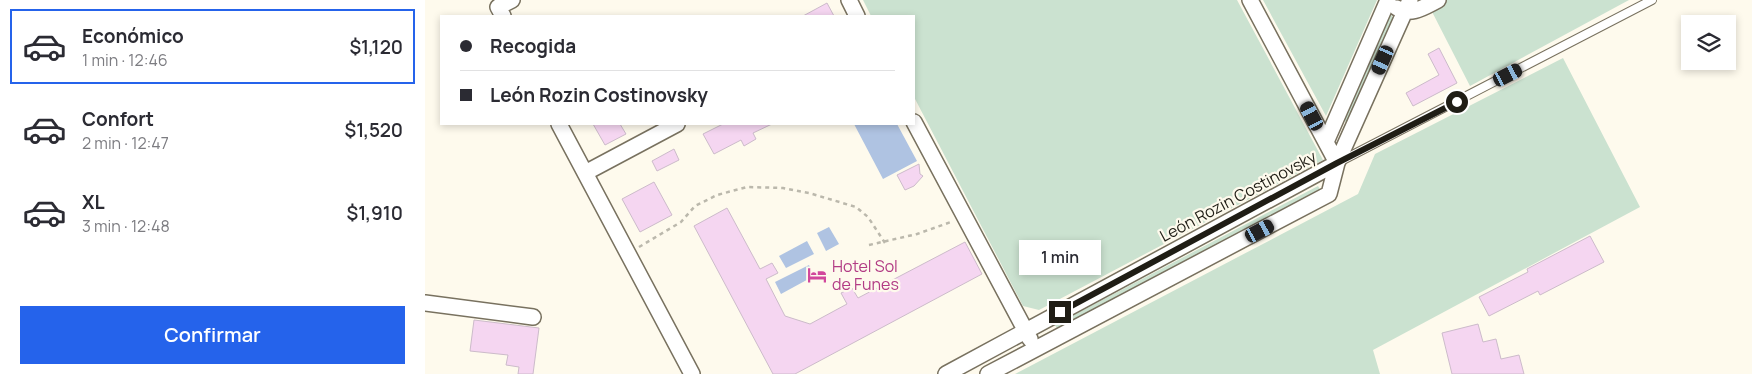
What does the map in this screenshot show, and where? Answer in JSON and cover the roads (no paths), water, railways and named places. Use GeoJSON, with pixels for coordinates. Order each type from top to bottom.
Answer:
{"type":"FeatureCollection","features":[{"type":"Feature","properties":{"kind":"street"},"geometry":{"type":"LineString","coordinates":[[502,15],[498,8],[512,0]]}},
{"type":"Feature","properties":{"kind":"street"},"geometry":{"type":"LineString","coordinates":[[849,0],[856,15]]}},
{"type":"Feature","properties":{"kind":"street"},"geometry":{"type":"LineString","coordinates":[[1250,0],[1337,163]]}},
{"type":"Feature","properties":{"kind":"street"},"geometry":{"type":"LineString","coordinates":[[1326,142],[1388,2],[1407,6],[1417,11],[1438,0]]}},
{"type":"Feature","properties":{"kind":"street"},"geometry":{"type":"LineString","coordinates":[[1337,163],[1407,6]]}},
{"type":"Feature","properties":{"kind":"street"},"geometry":{"type":"LineString","coordinates":[[915,124],[1035,349]]}},
{"type":"Feature","properties":{"kind":"street"},"geometry":{"type":"LineString","coordinates":[[560,125],[692,374]]}},
{"type":"Feature","properties":{"kind":"street"},"geometry":{"type":"LineString","coordinates":[[585,173],[675,125]]}},
{"type":"Feature","properties":{"kind":"street","name":"León Rozin Costinovsky"},"geometry":{"type":"LineString","coordinates":[[946,374],[1337,163]]}},
{"type":"Feature","properties":{"kind":"street","name":"León Rozin Costinovsky"},"geometry":{"type":"LineString","coordinates":[[988,374],[1329,194],[1337,163]]}},
{"type":"Feature","properties":{"kind":"street"},"geometry":{"type":"LineString","coordinates":[[425,303],[533,318]]}},
{"type":"Feature","properties":{"kind":"lane"},"geometry":{"type":"LineString","coordinates":[[1337,163],[1652,0]]}},
{"type":"Feature","properties":{"kind":"water"},"geometry":{"type":"Polygon","coordinates":[[[855,125],[898,125],[917,161],[883,179],[855,125]]]}},
{"type":"Feature","properties":{"kind":"water"},"geometry":{"type":"Polygon","coordinates":[[[829,227],[839,244],[826,251],[817,233],[829,227]]]}},
{"type":"Feature","properties":{"kind":"water"},"geometry":{"type":"Polygon","coordinates":[[[807,241],[814,254],[786,268],[779,256],[807,241]]]}},
{"type":"Feature","properties":{"kind":"water"},"geometry":{"type":"Polygon","coordinates":[[[809,265],[814,276],[781,294],[775,282],[809,265]]]}},
{"type":"Feature","properties":{"kind":"place","name":"Hotel Sol de Funes"},"geometry":{"type":"Point","coordinates":[817,275]}}]}
